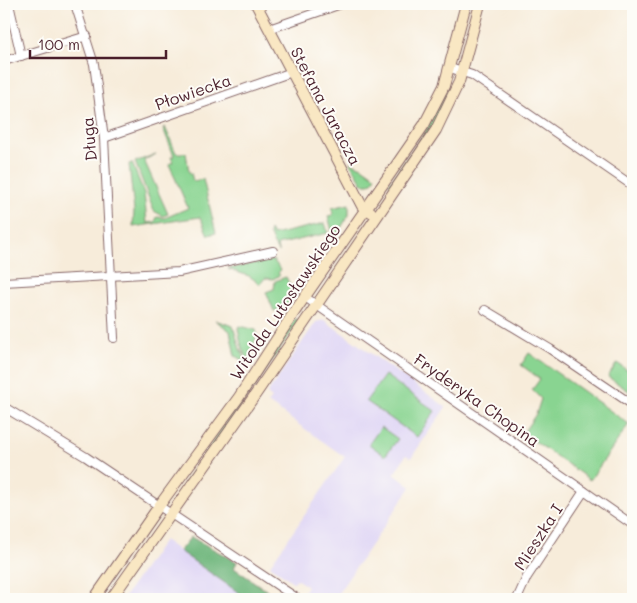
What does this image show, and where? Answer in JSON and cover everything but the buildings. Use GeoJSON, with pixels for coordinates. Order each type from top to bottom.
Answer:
{"type":"FeatureCollection","features":[{"type":"Feature","properties":{"kind":"main road","name":"Stefana Jaracza"},"geometry":{"type":"LineString","coordinates":[[256,4],[360,202],[376,216]]}},
{"type":"Feature","properties":{"kind":"main road","name":"Witolda Lutosławskiego"},"geometry":{"type":"LineString","coordinates":[[94,599],[239,397],[305,297],[424,125],[437,102],[450,68],[466,4]]}},
{"type":"Feature","properties":{"kind":"main road","name":"Witolda Lutosławskiego"},"geometry":{"type":"LineString","coordinates":[[111,599],[253,398],[443,119],[462,72],[480,4]]}},
{"type":"Feature","properties":{"kind":"street"},"geometry":{"type":"LineString","coordinates":[[9,4],[21,56]]}},
{"type":"Feature","properties":{"kind":"street","name":"Długa"},"geometry":{"type":"LineString","coordinates":[[75,4],[87,36],[96,73],[104,138],[114,338]]}},
{"type":"Feature","properties":{"kind":"street"},"geometry":{"type":"LineString","coordinates":[[269,29],[341,4]]}},
{"type":"Feature","properties":{"kind":"street"},"geometry":{"type":"LineString","coordinates":[[4,61],[87,36]]}},
{"type":"Feature","properties":{"kind":"street"},"geometry":{"type":"LineString","coordinates":[[450,68],[479,80],[633,186]]}},
{"type":"Feature","properties":{"kind":"street","name":"Płowiecka"},"geometry":{"type":"LineString","coordinates":[[104,138],[292,72]]}},
{"type":"Feature","properties":{"kind":"street"},"geometry":{"type":"LineString","coordinates":[[4,282],[183,272],[273,251]]}},
{"type":"Feature","properties":{"kind":"street","name":"Fryderyka Chopina"},"geometry":{"type":"LineString","coordinates":[[305,297],[633,525]]}},
{"type":"Feature","properties":{"kind":"street"},"geometry":{"type":"LineString","coordinates":[[485,310],[550,349],[633,405]]}},
{"type":"Feature","properties":{"kind":"street"},"geometry":{"type":"LineString","coordinates":[[4,407],[76,450],[298,599]]}},
{"type":"Feature","properties":{"kind":"street","name":"Mieszka I"},"geometry":{"type":"LineString","coordinates":[[517,599],[527,577],[584,491]]}},
{"type":"Feature","properties":{"kind":"shaded area"},"geometry":{"type":"Polygon","coordinates":[[[324,320],[446,407],[411,458],[406,455],[394,474],[411,487],[334,599],[316,599],[304,591],[307,586],[296,579],[294,583],[270,565],[345,457],[268,403],[272,398],[267,394],[316,322],[324,320]]]}},
{"type":"Feature","properties":{"kind":"shaded area"},"geometry":{"type":"Polygon","coordinates":[[[164,540],[179,551],[187,541],[275,599],[123,599],[164,540]]]}},
{"type":"Feature","properties":{"kind":"green space"},"geometry":{"type":"Polygon","coordinates":[[[454,81],[435,124],[392,186],[389,184],[425,132],[448,87],[454,81]]]}},
{"type":"Feature","properties":{"kind":"green space"},"geometry":{"type":"Polygon","coordinates":[[[165,127],[176,153],[186,153],[189,172],[193,181],[203,179],[216,233],[208,235],[200,217],[133,227],[134,211],[129,164],[132,163],[144,193],[147,223],[155,222],[157,217],[165,218],[188,208],[169,164],[173,162],[171,157],[174,156],[163,128],[165,127]]]}},
{"type":"Feature","properties":{"kind":"green space"},"geometry":{"type":"Polygon","coordinates":[[[156,154],[144,160],[168,214],[163,216],[154,211],[135,162],[156,154]]]}},
{"type":"Feature","properties":{"kind":"green space"},"geometry":{"type":"Polygon","coordinates":[[[350,162],[362,167],[376,177],[370,184],[363,184],[350,162]]]}},
{"type":"Feature","properties":{"kind":"green space"},"geometry":{"type":"Polygon","coordinates":[[[349,204],[349,215],[335,237],[328,216],[333,215],[332,208],[349,204]]]}},
{"type":"Feature","properties":{"kind":"green space"},"geometry":{"type":"Polygon","coordinates":[[[325,223],[328,233],[277,245],[278,252],[269,234],[270,230],[273,235],[325,223]]]}},
{"type":"Feature","properties":{"kind":"green space"},"geometry":{"type":"Polygon","coordinates":[[[269,260],[274,261],[281,270],[278,273],[280,275],[273,279],[265,278],[260,284],[249,276],[228,269],[269,260]]]}},
{"type":"Feature","properties":{"kind":"green space"},"geometry":{"type":"Polygon","coordinates":[[[286,277],[295,295],[285,307],[274,311],[266,292],[274,289],[275,281],[286,277]]]}},
{"type":"Feature","properties":{"kind":"green space"},"geometry":{"type":"Polygon","coordinates":[[[295,319],[299,321],[186,487],[184,485],[295,319]]]}},
{"type":"Feature","properties":{"kind":"green space"},"geometry":{"type":"Polygon","coordinates":[[[215,320],[233,326],[240,349],[247,363],[235,356],[230,331],[215,320]]]}},
{"type":"Feature","properties":{"kind":"green space"},"geometry":{"type":"Polygon","coordinates":[[[240,326],[256,330],[257,335],[248,360],[242,349],[238,329],[240,326]]]}},
{"type":"Feature","properties":{"kind":"green space"},"geometry":{"type":"Polygon","coordinates":[[[529,353],[629,424],[590,480],[523,433],[536,414],[541,399],[532,390],[540,379],[521,365],[529,353]]]}},
{"type":"Feature","properties":{"kind":"green space"},"geometry":{"type":"Polygon","coordinates":[[[617,363],[633,374],[633,394],[608,377],[617,363]]]}},
{"type":"Feature","properties":{"kind":"green space"},"geometry":{"type":"Polygon","coordinates":[[[385,375],[435,411],[417,437],[366,401],[385,375]]]}},
{"type":"Feature","properties":{"kind":"green space"},"geometry":{"type":"Polygon","coordinates":[[[381,427],[398,439],[385,456],[369,444],[381,427]]]}},
{"type":"Feature","properties":{"kind":"green space"},"geometry":{"type":"Polygon","coordinates":[[[191,537],[237,562],[234,568],[279,599],[248,599],[179,551],[191,537]]]}}]}
